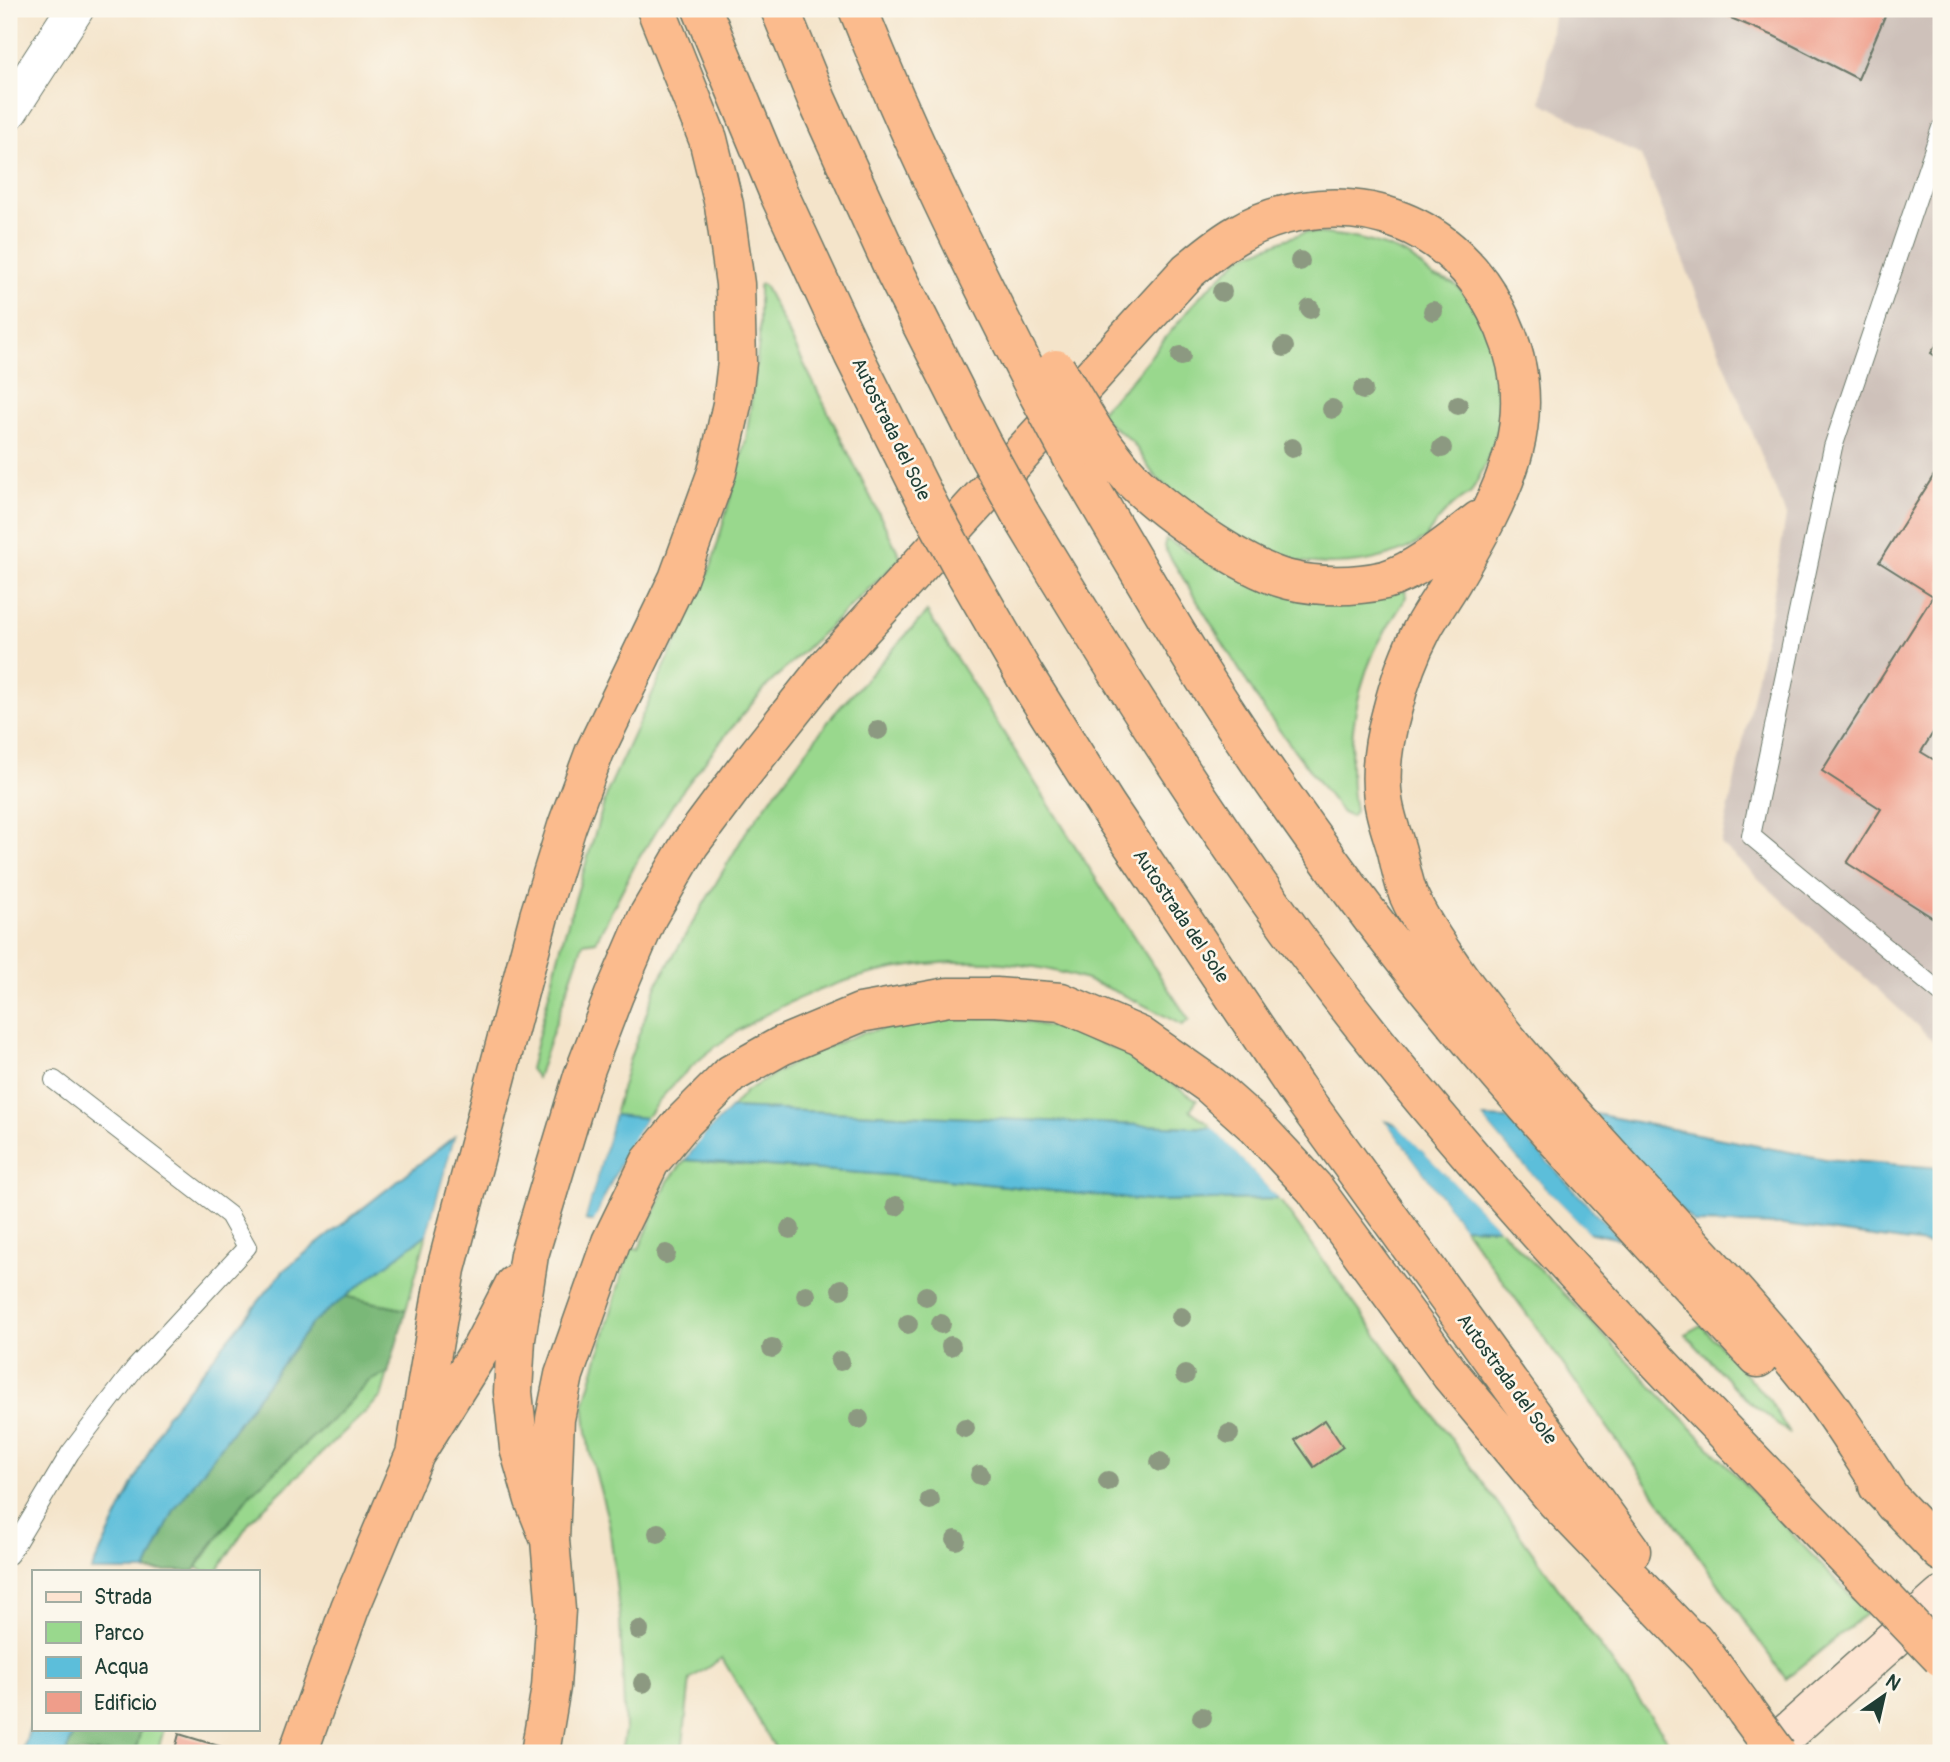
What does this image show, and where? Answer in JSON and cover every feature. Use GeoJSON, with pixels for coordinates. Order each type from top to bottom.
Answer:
{"type":"FeatureCollection","features":[{"type":"Feature","properties":{"kind":"highway"},"geometry":{"type":"LineString","coordinates":[[298,1753],[350,1608],[415,1454],[446,1269],[539,916],[567,826],[595,751],[678,579],[718,472],[732,404],[737,362],[735,284],[732,245],[723,195],[708,139],[656,9]]}},
{"type":"Feature","properties":{"kind":"highway","name":"Autostrada del Sole"},"geometry":{"type":"LineString","coordinates":[[702,9],[779,194],[853,354],[928,504],[1025,676],[1106,805],[1295,1087],[1777,1753]]}},
{"type":"Feature","properties":{"kind":"highway"},"geometry":{"type":"LineString","coordinates":[[780,9],[817,100],[896,274],[1020,513],[1119,677],[1189,785],[1290,930],[1466,1150],[1586,1284],[1941,1657]]}},
{"type":"Feature","properties":{"kind":"highway"},"geometry":{"type":"LineString","coordinates":[[858,9],[892,95],[942,203],[1084,445],[1178,636],[1248,744],[1350,889],[1725,1302],[1806,1376],[1894,1504],[1932,1542]]}},
{"type":"Feature","properties":{"kind":"highway"},"geometry":{"type":"LineString","coordinates":[[866,9],[1046,379]]}},
{"type":"Feature","properties":{"kind":"highway"},"geometry":{"type":"LineString","coordinates":[[415,1454],[498,1347],[583,1076],[648,916],[690,844],[743,772],[827,667],[1174,286],[1188,271],[1239,233],[1263,222],[1322,209],[1353,208],[1385,214],[1410,225],[1438,240],[1479,282],[1504,326],[1515,352],[1520,423],[1506,477],[1492,510],[1450,586],[1423,628],[1405,670],[1392,708],[1383,750],[1383,798],[1407,891],[1431,937],[1473,997],[1517,1074]]}},
{"type":"Feature","properties":{"kind":"highway"},"geometry":{"type":"LineString","coordinates":[[1084,445],[1129,476],[1160,504],[1241,560],[1288,580],[1326,585],[1387,579],[1448,545],[1492,510]]}},
{"type":"Feature","properties":{"kind":"highway"},"geometry":{"type":"LineString","coordinates":[[540,1753],[551,1687],[556,1610],[550,1540],[555,1419],[564,1375],[611,1242],[650,1162],[684,1121],[731,1074],[781,1046],[860,1013],[948,997],[996,997],[1061,1002],[1140,1036],[1210,1085],[1256,1126],[1314,1188],[1450,1374],[1556,1501],[1708,1659]]}},
{"type":"Feature","properties":{"kind":"highway"},"geometry":{"type":"LineString","coordinates":[[498,1347],[513,1392],[519,1448],[534,1500],[550,1540]]}},
{"type":"Feature","properties":{"kind":"main road"},"geometry":{"type":"LineString","coordinates":[[1765,1753],[1941,1597]]}},
{"type":"Feature","properties":{"kind":"street"},"geometry":{"type":"LineString","coordinates":[[9,111],[75,9]]}},
{"type":"Feature","properties":{"kind":"lane"},"geometry":{"type":"LineString","coordinates":[[1941,128],[1833,447],[1751,836],[1941,993]]}},
{"type":"Feature","properties":{"kind":"lane"},"geometry":{"type":"LineString","coordinates":[[9,1555],[70,1454],[135,1368],[247,1247],[229,1215],[54,1080]]}},
{"type":"Feature","properties":{"kind":"shaded area"},"geometry":{"type":"Polygon","coordinates":[[[1554,9],[1941,9],[1941,1048],[1721,844],[1771,610],[1786,516],[1641,156],[1541,102],[1554,9]]]}},
{"type":"Feature","properties":{"kind":"green space"},"geometry":{"type":"Polygon","coordinates":[[[1305,232],[1345,236],[1396,250],[1412,258],[1433,276],[1456,285],[1484,327],[1500,371],[1502,392],[1497,432],[1470,494],[1445,513],[1426,538],[1383,557],[1360,562],[1311,563],[1264,553],[1242,544],[1213,525],[1161,482],[1130,440],[1098,413],[1127,385],[1199,297],[1242,256],[1305,232]]]}},
{"type":"Feature","properties":{"kind":"green space"},"geometry":{"type":"Polygon","coordinates":[[[761,284],[780,316],[901,558],[766,687],[677,798],[637,861],[596,941],[583,943],[537,1078],[530,1069],[561,946],[608,790],[712,564],[746,440],[759,342],[761,284]]]}},
{"type":"Feature","properties":{"kind":"green space"},"geometry":{"type":"Polygon","coordinates":[[[1166,539],[1216,567],[1406,591],[1407,597],[1374,652],[1360,690],[1351,751],[1355,811],[1351,817],[1342,813],[1264,710],[1164,547],[1166,539]]]}},
{"type":"Feature","properties":{"kind":"green space"},"geometry":{"type":"Polygon","coordinates":[[[927,612],[1189,1020],[1182,1025],[1099,985],[1070,975],[1014,964],[955,962],[895,969],[837,984],[781,1007],[729,1037],[684,1074],[646,1118],[614,1115],[629,1061],[658,982],[746,832],[834,714],[927,612]]]}},
{"type":"Feature","properties":{"kind":"green space"},"geometry":{"type":"Polygon","coordinates":[[[947,1017],[1004,1017],[1065,1030],[1126,1053],[1197,1100],[1190,1110],[1214,1128],[731,1108],[746,1091],[809,1054],[865,1032],[947,1017]]]}},
{"type":"Feature","properties":{"kind":"green space"},"geometry":{"type":"Polygon","coordinates":[[[685,1160],[928,1178],[1149,1201],[1279,1199],[1677,1753],[778,1753],[722,1658],[690,1679],[682,1753],[621,1753],[625,1730],[620,1619],[609,1523],[589,1449],[584,1405],[630,1247],[639,1249],[668,1181],[685,1160]]]}},
{"type":"Feature","properties":{"kind":"green space"},"geometry":{"type":"Polygon","coordinates":[[[1463,1227],[1499,1228],[1867,1613],[1786,1679],[1463,1227]]]}},
{"type":"Feature","properties":{"kind":"green space"},"geometry":{"type":"Polygon","coordinates":[[[427,1234],[406,1310],[344,1296],[427,1234]]]}},
{"type":"Feature","properties":{"kind":"green space"},"geometry":{"type":"Polygon","coordinates":[[[344,1296],[406,1310],[388,1373],[369,1381],[340,1412],[250,1494],[196,1570],[146,1570],[174,1510],[313,1322],[344,1296]]]}},
{"type":"Feature","properties":{"kind":"green space"},"geometry":{"type":"Polygon","coordinates":[[[1701,1325],[1770,1401],[1790,1434],[1744,1397],[1685,1334],[1701,1325]]]}},
{"type":"Feature","properties":{"kind":"green space"},"geometry":{"type":"Polygon","coordinates":[[[388,1373],[381,1397],[251,1520],[218,1570],[202,1570],[197,1567],[250,1494],[340,1412],[369,1381],[388,1373]]]}},
{"type":"Feature","properties":{"kind":"green space"},"geometry":{"type":"Polygon","coordinates":[[[75,1730],[141,1730],[135,1753],[66,1753],[75,1730]]]}},
{"type":"Feature","properties":{"kind":"green space"},"geometry":{"type":"Polygon","coordinates":[[[141,1730],[164,1730],[157,1753],[135,1753],[141,1730]]]}},
{"type":"Feature","properties":{"kind":"water"},"geometry":{"type":"Polygon","coordinates":[[[731,1108],[1214,1128],[1279,1199],[1149,1201],[928,1178],[685,1160],[704,1135],[731,1108]]]}},
{"type":"Feature","properties":{"kind":"water"},"geometry":{"type":"Polygon","coordinates":[[[1590,1113],[1825,1159],[1941,1168],[1941,1246],[1784,1225],[1694,1223],[1590,1113]]]}},
{"type":"Feature","properties":{"kind":"water"},"geometry":{"type":"Polygon","coordinates":[[[614,1115],[646,1118],[618,1169],[594,1222],[585,1220],[614,1115]]]}},
{"type":"Feature","properties":{"kind":"water"},"geometry":{"type":"Polygon","coordinates":[[[1482,1118],[1508,1119],[1620,1239],[1587,1232],[1482,1118]]]}},
{"type":"Feature","properties":{"kind":"water"},"geometry":{"type":"Polygon","coordinates":[[[1385,1121],[1398,1125],[1499,1228],[1463,1227],[1385,1121]]]}},
{"type":"Feature","properties":{"kind":"water"},"geometry":{"type":"Polygon","coordinates":[[[455,1136],[427,1234],[313,1322],[174,1510],[146,1570],[91,1570],[166,1416],[284,1270],[455,1136]]]}},
{"type":"Feature","properties":{"kind":"water"},"geometry":{"type":"Polygon","coordinates":[[[32,1721],[32,1730],[75,1730],[66,1753],[22,1753],[32,1721]]]}},
{"type":"Feature","properties":{"kind":"pier"},"geometry":{"type":"Polygon","coordinates":[[[734,1104],[682,1163],[682,1158],[701,1132],[729,1105],[734,1104]]]}},
{"type":"Feature","properties":{"kind":"pier"},"geometry":{"type":"Polygon","coordinates":[[[615,1111],[584,1223],[581,1219],[611,1114],[615,1111]]]}},
{"type":"Feature","properties":{"kind":"pier"},"geometry":{"type":"Polygon","coordinates":[[[648,1115],[650,1120],[615,1180],[597,1223],[592,1225],[633,1138],[648,1115]]]}},
{"type":"Feature","properties":{"kind":"pier"},"geometry":{"type":"Polygon","coordinates":[[[1480,1115],[1516,1158],[1592,1236],[1585,1234],[1513,1160],[1480,1120],[1480,1115]]]}},
{"type":"Feature","properties":{"kind":"pier"},"geometry":{"type":"Polygon","coordinates":[[[1505,1116],[1511,1117],[1623,1241],[1505,1116]]]}},
{"type":"Feature","properties":{"kind":"pier"},"geometry":{"type":"Polygon","coordinates":[[[1383,1118],[1465,1231],[1460,1229],[1382,1123],[1383,1118]]]}},
{"type":"Feature","properties":{"kind":"pier"},"geometry":{"type":"Polygon","coordinates":[[[1392,1120],[1400,1123],[1501,1226],[1501,1231],[1392,1120]]]}},
{"type":"Feature","properties":{"kind":"pier"},"geometry":{"type":"Polygon","coordinates":[[[1209,1124],[1217,1126],[1281,1197],[1281,1202],[1209,1124]]]}},
{"type":"Feature","properties":{"kind":"pier"},"geometry":{"type":"Polygon","coordinates":[[[456,1133],[458,1137],[431,1234],[426,1239],[456,1133]]]}},
{"type":"Feature","properties":{"kind":"building"},"geometry":{"type":"Polygon","coordinates":[[[1709,9],[1888,9],[1858,79],[1774,36],[1709,9]]]}},
{"type":"Feature","properties":{"kind":"building"},"geometry":{"type":"Polygon","coordinates":[[[1941,338],[1941,360],[1931,353],[1941,338]]]}},
{"type":"Feature","properties":{"kind":"building"},"geometry":{"type":"Polygon","coordinates":[[[1941,464],[1941,720],[1921,752],[1941,764],[1941,923],[1847,863],[1881,809],[1822,771],[1933,596],[1879,562],[1941,464]]]}},
{"type":"Feature","properties":{"kind":"building"},"geometry":{"type":"Polygon","coordinates":[[[1325,1420],[1343,1447],[1314,1467],[1295,1440],[1325,1420]]]}},
{"type":"Feature","properties":{"kind":"building"},"geometry":{"type":"Polygon","coordinates":[[[179,1734],[242,1753],[174,1753],[179,1734]]]}}]}
